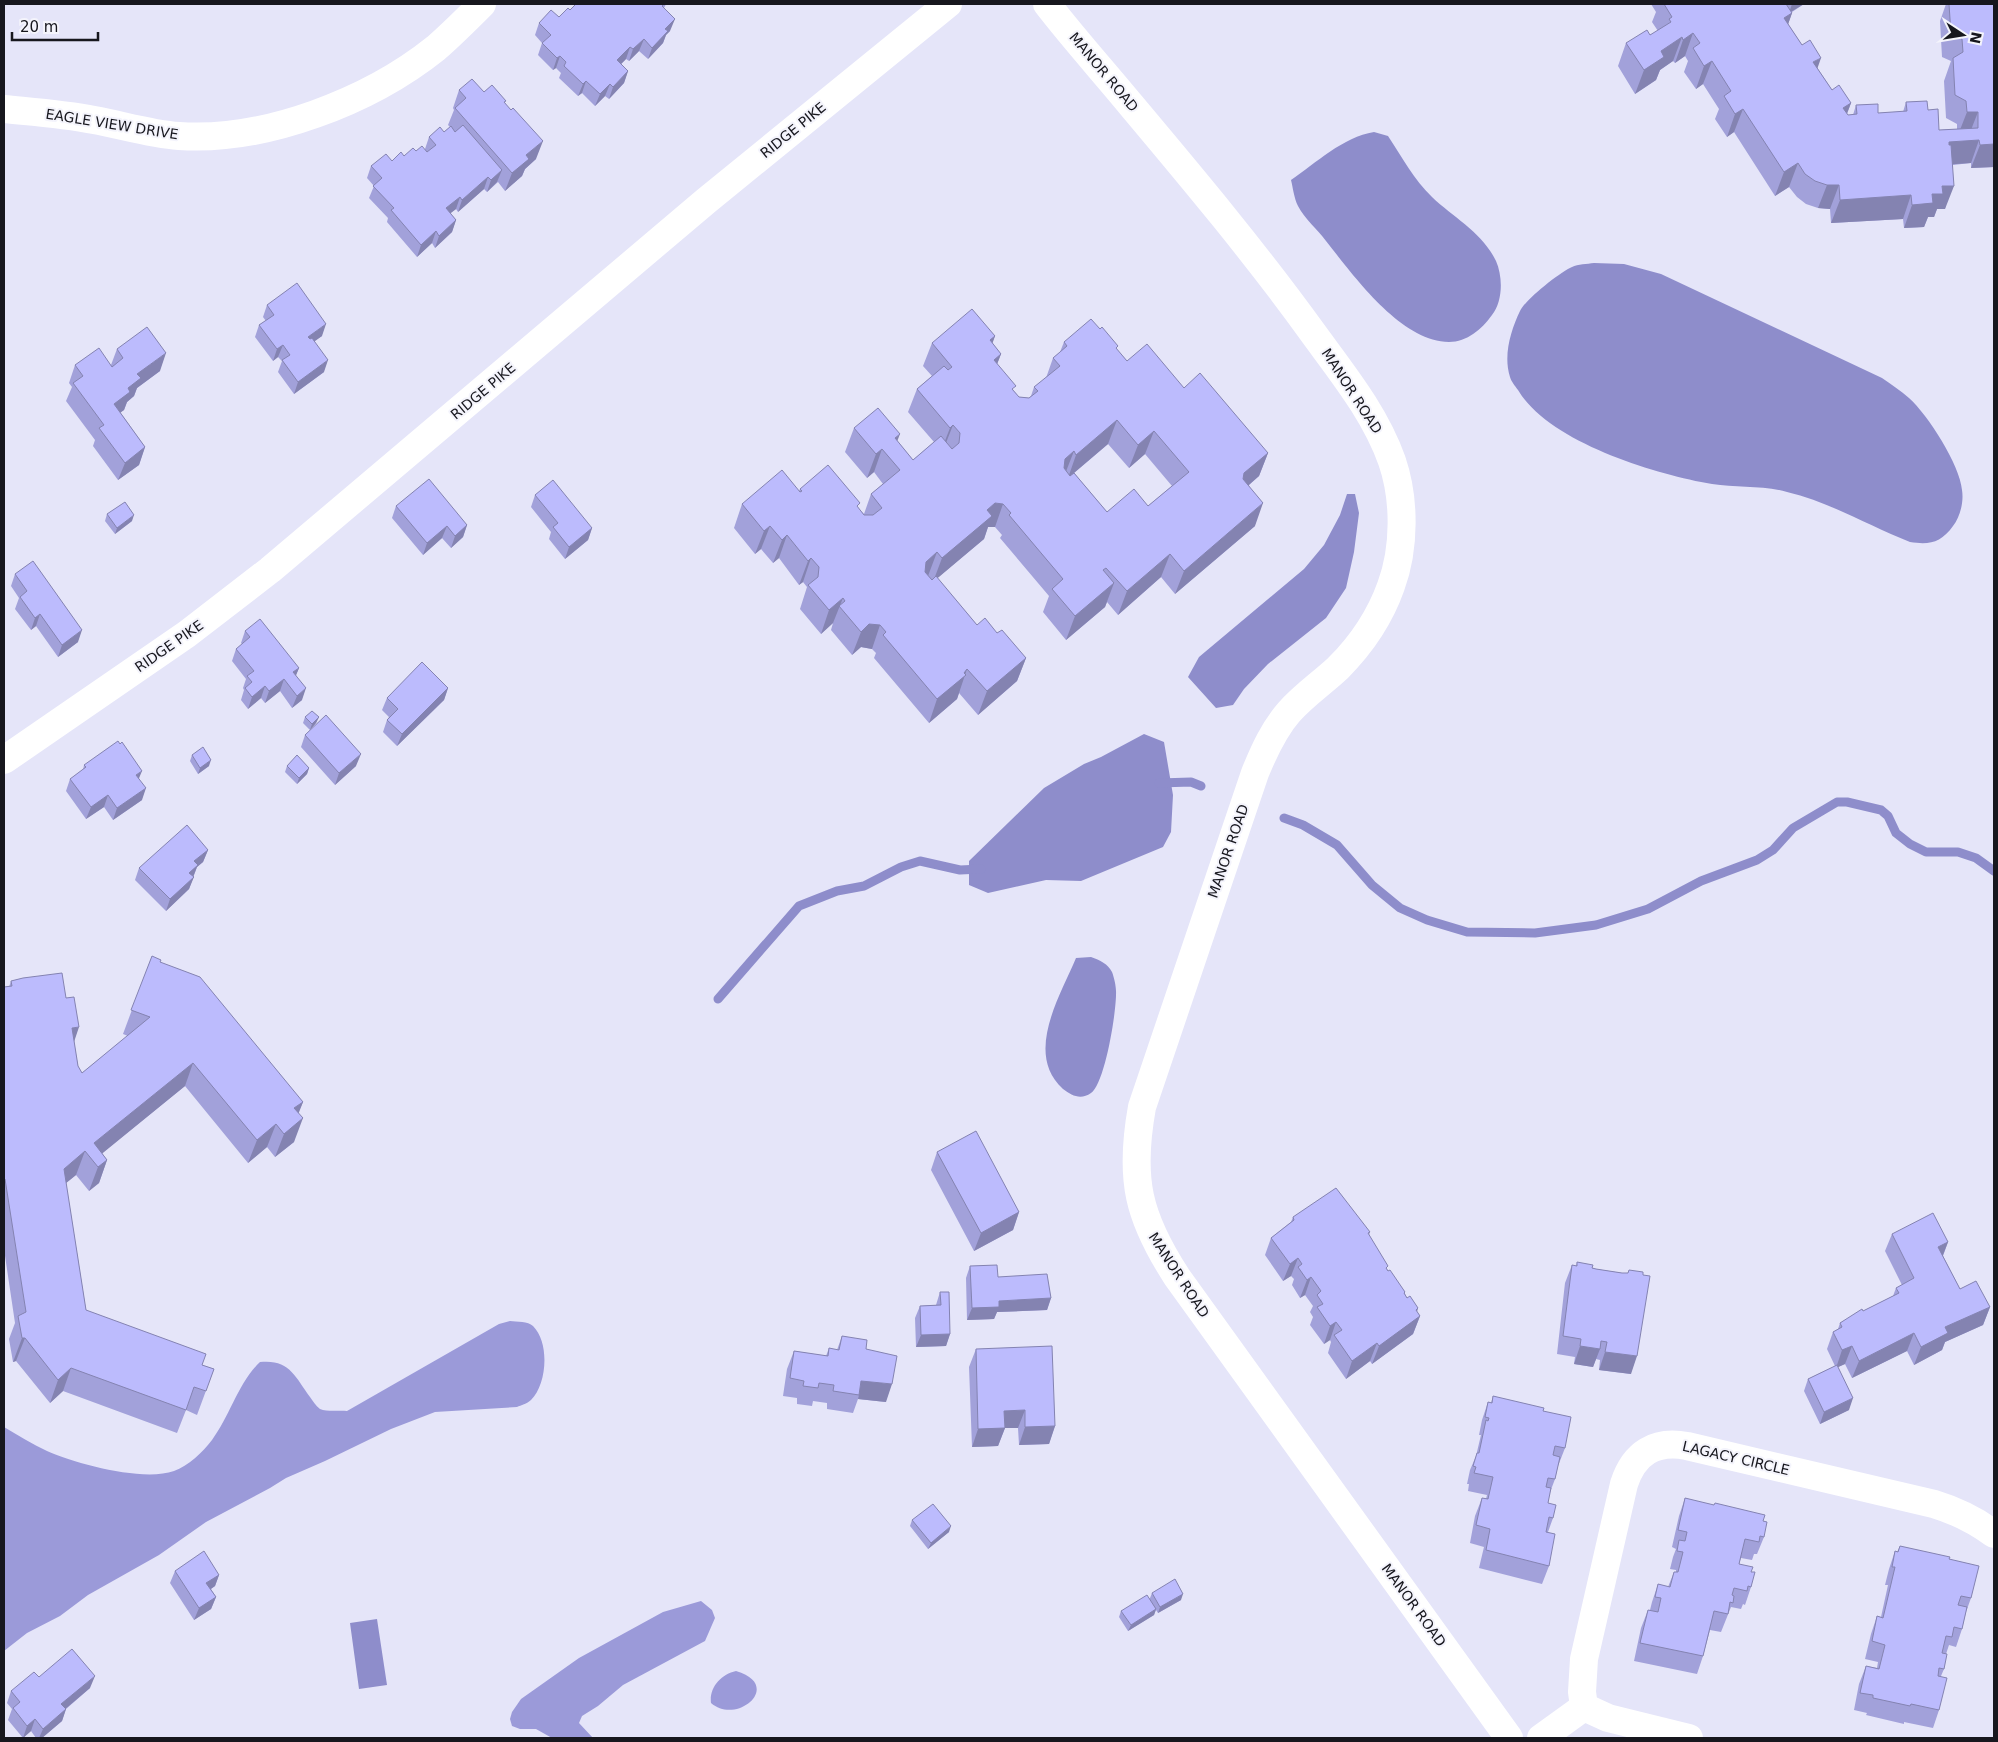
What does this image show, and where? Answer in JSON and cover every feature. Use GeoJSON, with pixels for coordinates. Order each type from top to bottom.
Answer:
{"type":"FeatureCollection","features":[{"type":"Feature","properties":{"kind":"street","name":"EAGLE VIEW DRIVE"},"geometry":{"type":"LineString","coordinates":[[4,109],[64,115],[180,136],[240,133],[272,126],[332,107],[386,82],[435,48],[482,4]]}},
{"type":"Feature","properties":{"kind":"street","name":"RIDGE PIKE"},"geometry":{"type":"LineString","coordinates":[[4,760],[187,634],[270,570],[706,201],[948,4]]}},
{"type":"Feature","properties":{"kind":"street","name":"MANOR ROAD"},"geometry":{"type":"LineString","coordinates":[[1048,4],[1209,198],[1289,300],[1356,393],[1383,440],[1392,462],[1398,484],[1401,510],[1401,536],[1398,559],[1383,608],[1369,632],[1353,652],[1288,713],[1264,751],[1255,773],[1142,1108],[1135,1158],[1141,1207],[1149,1229],[1177,1277],[1509,1738]]}},
{"type":"Feature","properties":{"kind":"street","name":"LAGACY CIRCLE"},"geometry":{"type":"LineString","coordinates":[[1584,1707],[1582,1692],[1584,1660],[1624,1484],[1633,1464],[1649,1450],[1668,1444],[1687,1446],[1934,1504],[1956,1511],[1976,1521],[1994,1534]]}},
{"type":"Feature","properties":{"kind":"street"},"geometry":{"type":"LineString","coordinates":[[1541,1738],[1584,1707],[1608,1718],[1689,1738]]}},
{"type":"Feature","properties":{"kind":"shaded area"},"geometry":{"type":"Polygon","coordinates":[[[1374,132],[1388,136],[1408,168],[1426,190],[1440,205],[1467,226],[1483,242],[1496,261],[1500,274],[1501,289],[1496,309],[1479,330],[1462,340],[1449,342],[1431,339],[1413,331],[1396,319],[1364,288],[1298,206],[1291,180],[1351,139],[1374,132]]]}},
{"type":"Feature","properties":{"kind":"shaded area"},"geometry":{"type":"Polygon","coordinates":[[[1594,263],[1624,264],[1661,274],[1882,378],[1896,388],[1909,398],[1925,416],[1942,441],[1956,467],[1962,490],[1962,504],[1953,526],[1944,536],[1934,542],[1910,542],[1803,496],[1769,488],[1712,484],[1633,464],[1578,440],[1553,425],[1533,409],[1511,380],[1507,360],[1511,334],[1523,306],[1543,287],[1572,267],[1594,263]]]}},
{"type":"Feature","properties":{"kind":"shaded area"},"geometry":{"type":"Polygon","coordinates":[[[1347,494],[1355,494],[1359,513],[1354,552],[1346,588],[1326,618],[1268,664],[1244,689],[1233,705],[1216,708],[1188,677],[1199,657],[1304,569],[1324,545],[1340,515],[1347,494]]]}},
{"type":"Feature","properties":{"kind":"shaded area"},"geometry":{"type":"Polygon","coordinates":[[[1144,734],[1164,742],[1173,795],[1171,832],[1163,847],[1081,881],[1046,880],[988,893],[969,885],[969,861],[1044,788],[1084,764],[1144,734]]]}},
{"type":"Feature","properties":{"kind":"shaded area"},"geometry":{"type":"Polygon","coordinates":[[[1091,957],[1098,959],[1112,972],[1116,987],[1116,1000],[1109,1045],[1101,1076],[1091,1093],[1080,1097],[1070,1094],[1063,1089],[1052,1075],[1046,1059],[1046,1042],[1055,1007],[1076,958],[1091,957]]]}},
{"type":"Feature","properties":{"kind":"shaded area"},"geometry":{"type":"Polygon","coordinates":[[[510,1321],[531,1324],[542,1342],[544,1353],[543,1374],[536,1393],[528,1402],[517,1407],[435,1412],[391,1429],[286,1478],[206,1522],[159,1555],[88,1595],[60,1616],[27,1633],[4,1651],[4,1427],[47,1451],[75,1461],[128,1473],[161,1474],[185,1466],[208,1445],[224,1421],[252,1370],[260,1362],[278,1363],[285,1366],[320,1409],[347,1411],[499,1324],[510,1321]]]}},
{"type":"Feature","properties":{"kind":"shaded area"},"geometry":{"type":"Polygon","coordinates":[[[701,1601],[712,1610],[715,1618],[705,1641],[623,1685],[598,1706],[582,1716],[579,1723],[593,1738],[552,1738],[536,1729],[520,1729],[512,1726],[510,1719],[512,1712],[521,1699],[579,1658],[663,1612],[701,1601]]]}},
{"type":"Feature","properties":{"kind":"shaded area"},"geometry":{"type":"Polygon","coordinates":[[[377,1619],[387,1685],[359,1689],[350,1623],[377,1619]]]}},
{"type":"Feature","properties":{"kind":"shaded area"},"geometry":{"type":"Polygon","coordinates":[[[736,1671],[750,1677],[756,1685],[756,1693],[751,1701],[743,1707],[733,1710],[722,1709],[711,1703],[712,1692],[717,1682],[725,1675],[736,1671]]]}},
{"type":"Feature","properties":{"kind":"building"},"geometry":{"type":"Polygon","coordinates":[[[576,4],[664,4],[662,6],[675,19],[665,29],[668,31],[652,48],[644,39],[633,49],[630,47],[617,60],[628,71],[613,87],[610,84],[600,94],[586,81],[583,84],[564,66],[566,62],[560,56],[557,58],[542,43],[551,35],[539,23],[551,10],[559,17],[568,8],[570,10],[576,4]]]}},
{"type":"Feature","properties":{"kind":"building"},"geometry":{"type":"Polygon","coordinates":[[[1664,4],[1786,4],[1792,13],[1784,18],[1802,45],[1810,40],[1821,58],[1813,62],[1832,90],[1839,85],[1851,103],[1843,108],[1848,115],[1857,114],[1856,105],[1878,104],[1878,113],[1907,111],[1906,102],[1927,101],[1928,110],[1938,109],[1939,130],[1978,128],[1978,112],[1967,112],[1966,101],[1955,95],[1953,58],[1963,52],[1962,39],[1951,34],[1949,4],[1994,4],[1994,144],[1980,145],[1979,140],[1949,142],[1949,145],[1951,145],[1954,186],[1942,186],[1943,194],[1932,194],[1933,203],[1912,205],[1911,195],[1840,200],[1839,185],[1827,185],[1815,181],[1805,174],[1798,163],[1784,172],[1743,109],[1735,114],[1724,96],[1731,91],[1712,61],[1704,66],[1693,48],[1700,43],[1693,33],[1683,40],[1682,37],[1661,51],[1664,57],[1644,70],[1626,43],[1647,30],[1650,35],[1671,22],[1669,19],[1672,17],[1664,4]]]}},
{"type":"Feature","properties":{"kind":"building"},"geometry":{"type":"Polygon","coordinates":[[[472,79],[484,92],[492,85],[511,110],[513,108],[543,141],[526,155],[529,159],[512,173],[455,108],[466,98],[459,90],[472,79]]]}},
{"type":"Feature","properties":{"kind":"building"},"geometry":{"type":"Polygon","coordinates":[[[463,125],[502,170],[491,180],[488,177],[462,200],[460,197],[446,208],[456,220],[439,236],[436,231],[421,245],[391,210],[394,208],[373,186],[382,178],[371,166],[386,154],[392,161],[401,152],[404,156],[413,148],[416,151],[422,146],[427,152],[436,145],[429,137],[440,127],[444,132],[451,126],[455,132],[463,125]]]}},
{"type":"Feature","properties":{"kind":"building"},"geometry":{"type":"Polygon","coordinates":[[[297,283],[326,324],[308,337],[312,338],[328,360],[298,382],[282,360],[290,355],[283,345],[277,349],[259,325],[274,315],[267,305],[297,283]]]}},
{"type":"Feature","properties":{"kind":"building"},"geometry":{"type":"Polygon","coordinates":[[[972,309],[995,336],[990,340],[1001,354],[994,360],[1016,386],[1012,389],[1019,397],[1029,398],[1038,391],[1034,387],[1060,366],[1053,358],[1067,346],[1064,342],[1091,319],[1100,329],[1102,327],[1118,346],[1116,348],[1127,361],[1147,344],[1184,388],[1200,373],[1268,453],[1244,473],[1243,479],[1263,503],[1184,571],[1170,554],[1127,591],[1106,568],[1103,570],[1114,583],[1075,616],[1052,589],[1063,579],[1009,515],[1011,513],[1003,504],[995,503],[987,510],[992,516],[942,558],[937,552],[926,562],[925,572],[932,580],[936,576],[977,625],[985,618],[997,633],[1002,630],[1026,658],[987,691],[967,669],[964,673],[966,675],[937,699],[883,635],[886,632],[880,625],[869,624],[861,632],[839,606],[845,601],[843,598],[829,610],[808,585],[818,577],[819,567],[811,558],[808,561],[787,535],[782,540],[770,526],[764,531],[742,504],[782,470],[800,492],[802,491],[800,489],[828,465],[860,503],[857,506],[864,515],[873,515],[882,508],[871,494],[900,470],[882,449],[876,454],[854,428],[878,408],[900,434],[895,438],[913,460],[941,436],[952,449],[959,443],[960,433],[953,425],[950,428],[917,389],[944,366],[948,370],[952,367],[932,343],[972,309]],[[1117,420],[1076,455],[1074,451],[1065,459],[1064,468],[1070,476],[1074,473],[1107,512],[1134,489],[1148,506],[1189,472],[1154,431],[1138,445],[1117,420]]]}},
{"type":"Feature","properties":{"kind":"building"},"geometry":{"type":"Polygon","coordinates":[[[147,327],[166,353],[137,374],[141,378],[128,388],[130,392],[114,404],[145,447],[125,463],[99,428],[104,425],[73,383],[83,376],[75,365],[99,348],[112,367],[123,358],[117,349],[147,327]]]}},
{"type":"Feature","properties":{"kind":"building"},"geometry":{"type":"Polygon","coordinates":[[[429,479],[467,525],[455,536],[447,526],[427,543],[396,506],[429,479]]]}},
{"type":"Feature","properties":{"kind":"building"},"geometry":{"type":"Polygon","coordinates":[[[553,480],[592,528],[569,547],[553,527],[558,523],[535,495],[553,480]]]}},
{"type":"Feature","properties":{"kind":"building"},"geometry":{"type":"Polygon","coordinates":[[[125,502],[134,515],[117,528],[107,514],[125,502]]]}},
{"type":"Feature","properties":{"kind":"building"},"geometry":{"type":"Polygon","coordinates":[[[33,561],[82,630],[62,645],[40,614],[35,618],[20,597],[27,591],[15,574],[33,561]]]}},
{"type":"Feature","properties":{"kind":"building"},"geometry":{"type":"Polygon","coordinates":[[[260,619],[299,668],[293,672],[306,688],[297,696],[284,679],[269,691],[265,686],[252,697],[245,688],[252,682],[247,676],[254,671],[236,649],[250,637],[245,631],[260,619]]]}},
{"type":"Feature","properties":{"kind":"building"},"geometry":{"type":"Polygon","coordinates":[[[422,662],[448,688],[402,734],[387,720],[398,709],[387,698],[422,662]]]}},
{"type":"Feature","properties":{"kind":"building"},"geometry":{"type":"Polygon","coordinates":[[[312,711],[319,717],[312,724],[305,717],[312,711]]]}},
{"type":"Feature","properties":{"kind":"building"},"geometry":{"type":"Polygon","coordinates":[[[326,715],[361,754],[339,773],[305,735],[326,715]]]}},
{"type":"Feature","properties":{"kind":"building"},"geometry":{"type":"Polygon","coordinates":[[[118,741],[120,744],[122,742],[142,771],[136,775],[146,788],[117,808],[108,795],[91,807],[70,779],[86,767],[84,765],[118,741]]]}},
{"type":"Feature","properties":{"kind":"building"},"geometry":{"type":"Polygon","coordinates":[[[203,747],[211,760],[200,768],[192,755],[203,747]]]}},
{"type":"Feature","properties":{"kind":"building"},"geometry":{"type":"Polygon","coordinates":[[[297,755],[309,768],[299,778],[287,766],[297,755]]]}},
{"type":"Feature","properties":{"kind":"building"},"geometry":{"type":"Polygon","coordinates":[[[187,825],[208,850],[194,861],[198,865],[189,873],[194,877],[170,899],[139,868],[187,825]]]}},
{"type":"Feature","properties":{"kind":"building"},"geometry":{"type":"Polygon","coordinates":[[[152,956],[161,960],[160,962],[200,977],[303,1102],[294,1108],[303,1118],[284,1134],[276,1124],[257,1140],[193,1063],[94,1143],[107,1160],[98,1167],[85,1151],[64,1169],[86,1310],[206,1354],[202,1365],[214,1369],[206,1391],[194,1387],[186,1410],[71,1368],[58,1380],[25,1338],[22,1338],[18,1316],[26,1312],[4,1178],[4,987],[12,986],[11,981],[23,978],[62,973],[66,998],[74,997],[79,1027],[72,1028],[78,1066],[82,1073],[150,1017],[131,1010],[152,956]]]}},
{"type":"Feature","properties":{"kind":"building"},"geometry":{"type":"Polygon","coordinates":[[[976,1131],[1019,1212],[981,1233],[937,1152],[976,1131]]]}},
{"type":"Feature","properties":{"kind":"building"},"geometry":{"type":"Polygon","coordinates":[[[1336,1188],[1370,1232],[1368,1233],[1388,1266],[1386,1268],[1388,1271],[1390,1270],[1407,1298],[1410,1296],[1418,1308],[1416,1310],[1420,1316],[1379,1346],[1377,1343],[1352,1361],[1334,1335],[1342,1330],[1336,1322],[1330,1326],[1317,1307],[1323,1304],[1317,1295],[1321,1291],[1311,1277],[1307,1280],[1298,1267],[1302,1264],[1298,1258],[1290,1264],[1271,1238],[1294,1220],[1293,1217],[1336,1188]]]}},
{"type":"Feature","properties":{"kind":"building"},"geometry":{"type":"Polygon","coordinates":[[[1933,1213],[1948,1242],[1938,1247],[1960,1289],[1976,1281],[1990,1307],[1945,1327],[1948,1333],[1921,1347],[1914,1333],[1859,1361],[1852,1346],[1842,1350],[1833,1332],[1842,1327],[1840,1323],[1862,1309],[1863,1311],[1899,1293],[1896,1288],[1914,1278],[1892,1234],[1933,1213]]]}},
{"type":"Feature","properties":{"kind":"building"},"geometry":{"type":"Polygon","coordinates":[[[1577,1262],[1593,1265],[1592,1268],[1596,1269],[1622,1273],[1628,1273],[1629,1270],[1643,1272],[1643,1275],[1650,1276],[1637,1356],[1605,1352],[1607,1342],[1601,1341],[1600,1349],[1580,1346],[1581,1339],[1563,1336],[1572,1265],[1577,1266],[1577,1262]]]}},
{"type":"Feature","properties":{"kind":"building"},"geometry":{"type":"Polygon","coordinates":[[[997,1265],[998,1277],[1047,1274],[1051,1298],[999,1301],[999,1307],[972,1308],[970,1266],[997,1265]]]}},
{"type":"Feature","properties":{"kind":"building"},"geometry":{"type":"Polygon","coordinates":[[[940,1292],[949,1292],[950,1334],[921,1335],[920,1306],[941,1305],[940,1292]]]}},
{"type":"Feature","properties":{"kind":"building"},"geometry":{"type":"Polygon","coordinates":[[[842,1336],[867,1340],[866,1349],[897,1356],[892,1384],[861,1381],[859,1395],[833,1391],[834,1385],[819,1383],[818,1388],[803,1386],[804,1381],[790,1378],[794,1351],[828,1356],[829,1348],[839,1350],[842,1336]]]}},
{"type":"Feature","properties":{"kind":"building"},"geometry":{"type":"Polygon","coordinates":[[[1052,1346],[1055,1426],[1025,1427],[1025,1410],[1004,1411],[1005,1428],[978,1429],[976,1349],[1052,1346]]]}},
{"type":"Feature","properties":{"kind":"building"},"geometry":{"type":"Polygon","coordinates":[[[1837,1365],[1853,1398],[1824,1412],[1808,1379],[1837,1365]]]}},
{"type":"Feature","properties":{"kind":"building"},"geometry":{"type":"Polygon","coordinates":[[[1493,1396],[1544,1408],[1543,1411],[1571,1417],[1565,1448],[1555,1446],[1553,1455],[1560,1457],[1555,1479],[1548,1478],[1546,1487],[1551,1488],[1548,1503],[1556,1505],[1553,1518],[1549,1517],[1546,1532],[1555,1534],[1549,1566],[1486,1550],[1490,1529],[1476,1525],[1482,1498],[1488,1499],[1493,1477],[1474,1473],[1476,1467],[1473,1466],[1477,1453],[1479,1453],[1486,1420],[1488,1421],[1489,1418],[1485,1417],[1488,1402],[1492,1403],[1493,1396]]]}},
{"type":"Feature","properties":{"kind":"building"},"geometry":{"type":"Polygon","coordinates":[[[1685,1498],[1765,1515],[1763,1521],[1767,1522],[1764,1537],[1760,1536],[1759,1542],[1745,1539],[1739,1564],[1753,1567],[1751,1572],[1755,1572],[1751,1587],[1748,1586],[1747,1591],[1734,1588],[1732,1595],[1734,1596],[1733,1603],[1730,1602],[1728,1614],[1714,1611],[1703,1656],[1640,1643],[1648,1610],[1658,1612],[1661,1598],[1655,1597],[1658,1584],[1670,1587],[1674,1572],[1678,1572],[1683,1552],[1677,1551],[1679,1540],[1685,1541],[1687,1532],[1678,1530],[1685,1498]]]}},
{"type":"Feature","properties":{"kind":"building"},"geometry":{"type":"Polygon","coordinates":[[[933,1504],[951,1526],[931,1543],[912,1520],[933,1504]]]}},
{"type":"Feature","properties":{"kind":"building"},"geometry":{"type":"Polygon","coordinates":[[[1900,1546],[1950,1557],[1949,1559],[1979,1566],[1971,1598],[1961,1596],[1958,1605],[1967,1607],[1962,1629],[1954,1627],[1952,1637],[1946,1636],[1942,1653],[1947,1654],[1944,1669],[1939,1668],[1938,1676],[1947,1678],[1939,1710],[1911,1704],[1910,1706],[1873,1698],[1873,1695],[1860,1693],[1866,1666],[1879,1669],[1885,1645],[1872,1641],[1877,1616],[1883,1618],[1895,1567],[1892,1567],[1895,1551],[1898,1552],[1900,1546]]]}},
{"type":"Feature","properties":{"kind":"building"},"geometry":{"type":"Polygon","coordinates":[[[204,1551],[219,1575],[206,1583],[216,1597],[199,1608],[175,1571],[204,1551]]]}},
{"type":"Feature","properties":{"kind":"building"},"geometry":{"type":"Polygon","coordinates":[[[1175,1579],[1183,1594],[1160,1607],[1152,1593],[1175,1579]]]}},
{"type":"Feature","properties":{"kind":"building"},"geometry":{"type":"Polygon","coordinates":[[[1147,1595],[1156,1609],[1131,1625],[1121,1611],[1147,1595]]]}},
{"type":"Feature","properties":{"kind":"building"},"geometry":{"type":"Polygon","coordinates":[[[72,1649],[95,1676],[61,1704],[66,1709],[43,1729],[35,1719],[27,1726],[13,1708],[20,1702],[11,1691],[34,1672],[39,1677],[72,1649]]]}},
{"type":"Feature","properties":{"kind":"waterway"},"geometry":{"type":"LineString","coordinates":[[1159,783],[1191,782],[1201,786]]}},
{"type":"Feature","properties":{"kind":"waterway"},"geometry":{"type":"LineString","coordinates":[[1284,818],[1303,825],[1337,845],[1372,885],[1400,908],[1427,920],[1467,932],[1535,933],[1596,925],[1648,909],[1701,881],[1757,860],[1773,850],[1793,828],[1837,802],[1847,802],[1881,810],[1888,816],[1896,833],[1910,844],[1926,852],[1958,852],[1976,858],[1994,871]]}},
{"type":"Feature","properties":{"kind":"waterway"},"geometry":{"type":"LineString","coordinates":[[718,999],[799,906],[837,891],[864,886],[901,867],[920,861],[960,870],[981,869]]}}]}
